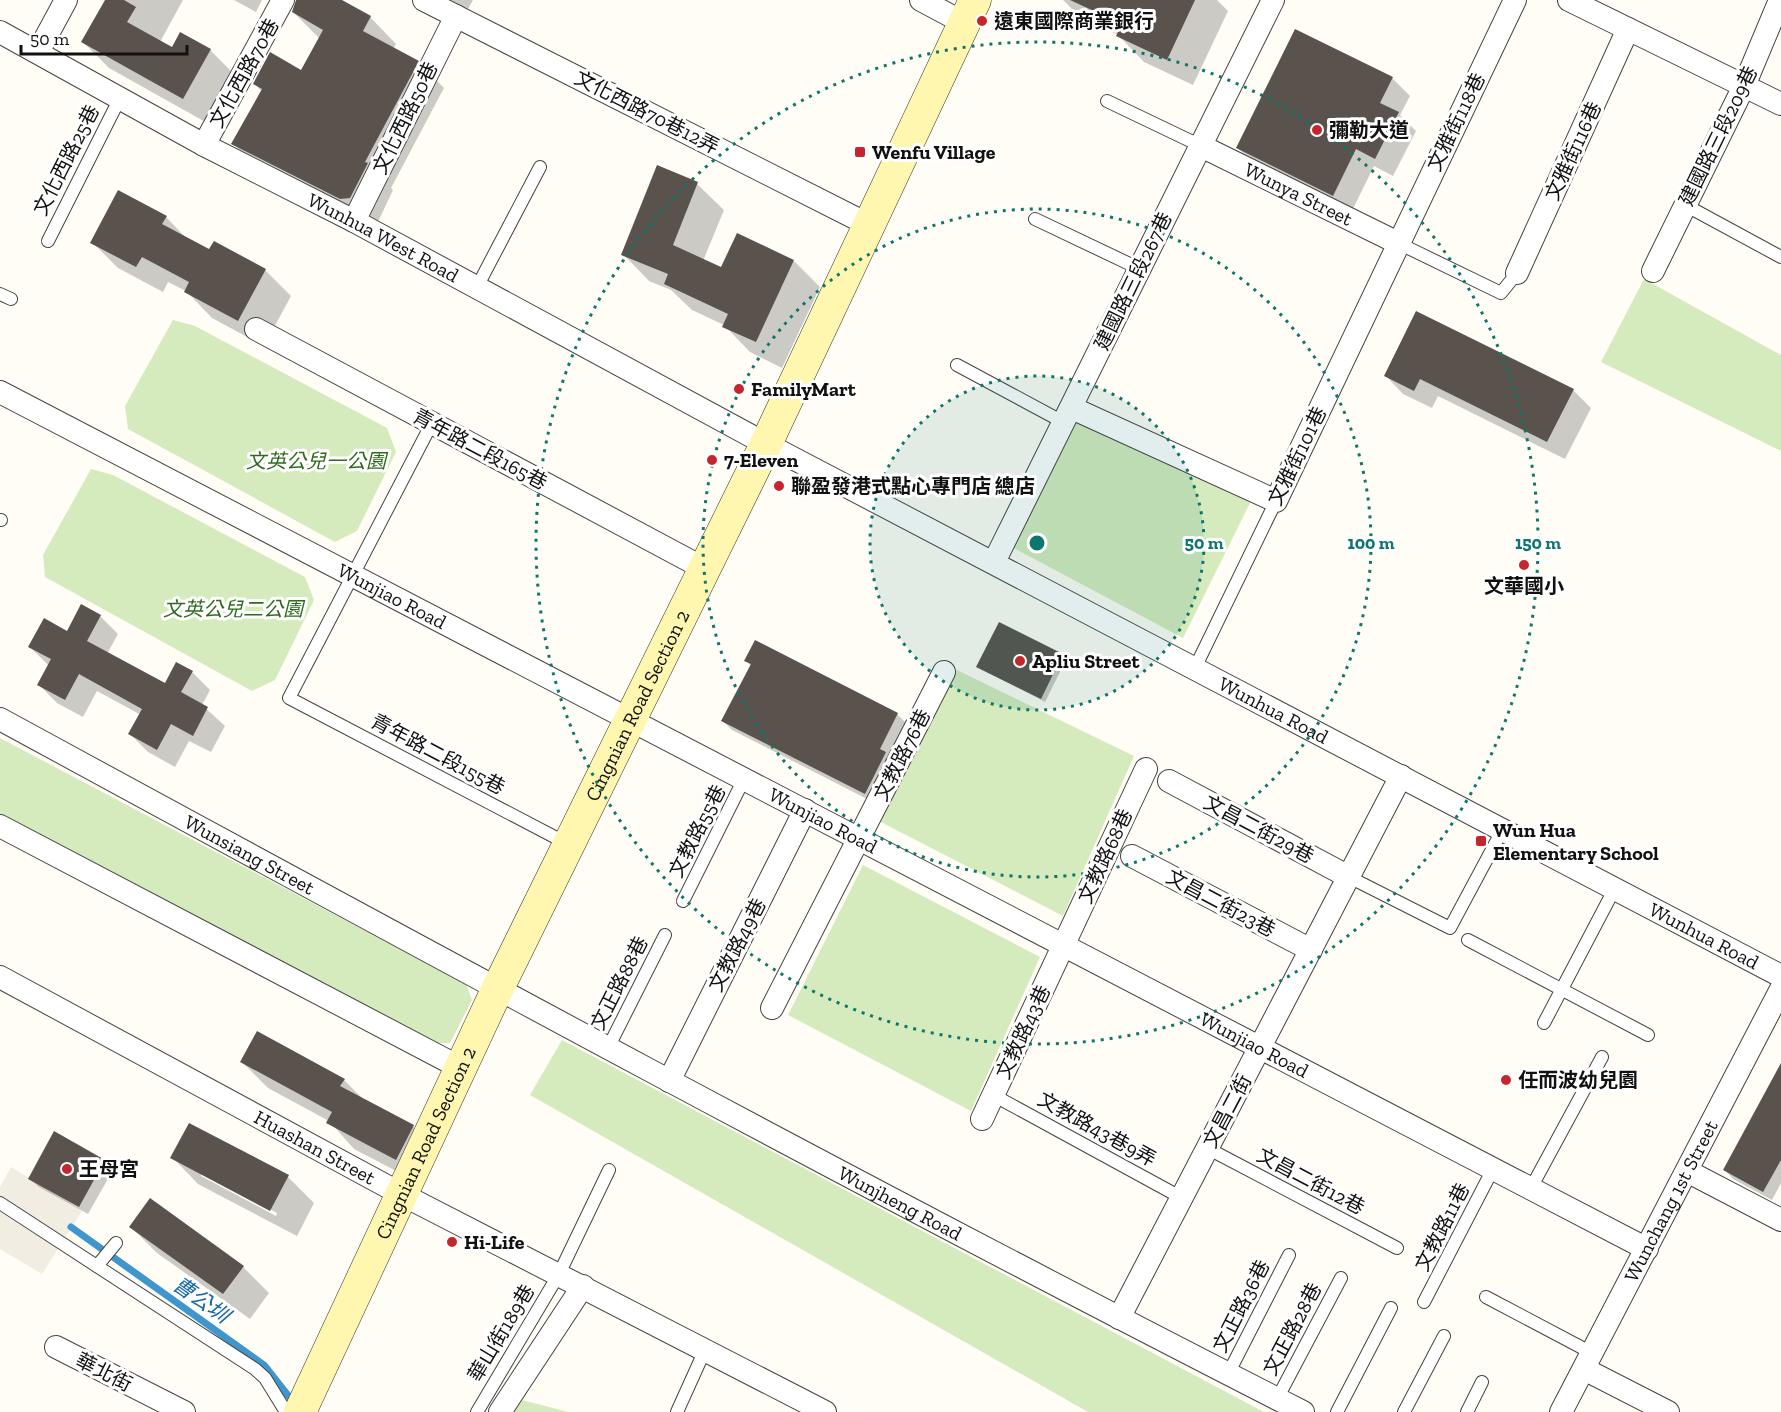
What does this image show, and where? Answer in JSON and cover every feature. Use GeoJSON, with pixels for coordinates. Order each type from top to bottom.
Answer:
{"type":"FeatureCollection","features":[{"type":"Feature","properties":{"kind":"street"},"geometry":{"type":"LineString","coordinates":[[38,52],[66,0]]}},
{"type":"Feature","properties":{"kind":"street","name":"文化西路70巷"},"geometry":{"type":"LineString","coordinates":[[204,145],[283,0]]}},
{"type":"Feature","properties":{"kind":"street","name":"文化西路70巷12弄"},"geometry":{"type":"LineString","coordinates":[[424,0],[869,225]]}},
{"type":"Feature","properties":{"kind":"street"},"geometry":{"type":"LineString","coordinates":[[921,0],[970,11]]}},
{"type":"Feature","properties":{"kind":"street","name":"建國路三段267巷"},"geometry":{"type":"LineString","coordinates":[[994,562],[1068,416],[1199,145],[1273,0]]}},
{"type":"Feature","properties":{"kind":"street","name":"文雅街118巷"},"geometry":{"type":"LineString","coordinates":[[1398,243],[1515,0]]}},
{"type":"Feature","properties":{"kind":"street"},"geometry":{"type":"LineString","coordinates":[[1569,0],[1781,104]]}},
{"type":"Feature","properties":{"kind":"street","name":"建國路三段209巷"},"geometry":{"type":"LineString","coordinates":[[1653,271],[1744,86],[1780,0]]}},
{"type":"Feature","properties":{"kind":"street","name":"Cingnian Road Section 2"},"geometry":{"type":"LineString","coordinates":[[297,1409],[404,1195],[497,990],[766,444],[970,11]]}},
{"type":"Feature","properties":{"kind":"street","name":"文化西路50巷"},"geometry":{"type":"LineString","coordinates":[[354,221],[456,15]]}},
{"type":"Feature","properties":{"kind":"street","name":"文雅街116巷"},"geometry":{"type":"LineString","coordinates":[[1517,273],[1628,29]]}},
{"type":"Feature","properties":{"kind":"street","name":"Wunhua West Road"},"geometry":{"type":"LineString","coordinates":[[0,32],[204,145],[354,221],[766,444]]}},
{"type":"Feature","properties":{"kind":"street","name":"Wunya Street"},"geometry":{"type":"LineString","coordinates":[[1199,145],[1398,243]]}},
{"type":"Feature","properties":{"kind":"street","name":"文雅街101巷"},"geometry":{"type":"LineString","coordinates":[[1275,501],[1398,243]]}},
{"type":"Feature","properties":{"kind":"street","name":"青年路二段165巷"},"geometry":{"type":"LineString","coordinates":[[256,328],[705,569]]}},
{"type":"Feature","properties":{"kind":"street","name":"Wunjiao Road"},"geometry":{"type":"LineString","coordinates":[[0,392],[1647,1249]]}},
{"type":"Feature","properties":{"kind":"street"},"geometry":{"type":"LineString","coordinates":[[1068,416],[1275,501]]}},
{"type":"Feature","properties":{"kind":"street","name":"Wunhua Road"},"geometry":{"type":"LineString","coordinates":[[766,444],[1781,976]]}},
{"type":"Feature","properties":{"kind":"street","name":"文教路76巷"},"geometry":{"type":"LineString","coordinates":[[772,1008],[944,672]]}},
{"type":"Feature","properties":{"kind":"street","name":"Wunsiang Street"},"geometry":{"type":"LineString","coordinates":[[0,719],[497,990]]}},
{"type":"Feature","properties":{"kind":"street","name":"文教路68巷"},"geometry":{"type":"LineString","coordinates":[[1064,944],[1146,769]]}},
{"type":"Feature","properties":{"kind":"street","name":"文昌二街"},"geometry":{"type":"LineString","coordinates":[[1119,1318],[1401,776]]}},
{"type":"Feature","properties":{"kind":"street","name":"文昌二街29巷"},"geometry":{"type":"LineString","coordinates":[[1169,781],[1349,877]]}},
{"type":"Feature","properties":{"kind":"street","name":"文教路49巷"},"geometry":{"type":"LineString","coordinates":[[669,1081],[805,810]]}},
{"type":"Feature","properties":{"kind":"street"},"geometry":{"type":"LineString","coordinates":[[0,826],[461,1068]]}},
{"type":"Feature","properties":{"kind":"street","name":"文昌二街23巷"},"geometry":{"type":"LineString","coordinates":[[1132,856],[1311,950]]}},
{"type":"Feature","properties":{"kind":"street","name":"文教路43巷"},"geometry":{"type":"LineString","coordinates":[[982,1119],[1064,944]]}},
{"type":"Feature","properties":{"kind":"street","name":"Huashan Street"},"geometry":{"type":"LineString","coordinates":[[0,977],[404,1195],[825,1412]]}},
{"type":"Feature","properties":{"kind":"street","name":"Wunchang 1st Street"},"geometry":{"type":"LineString","coordinates":[[1561,1412],[1781,989]]}},
{"type":"Feature","properties":{"kind":"street","name":"Wunjheng Road"},"geometry":{"type":"LineString","coordinates":[[497,990],[1119,1318],[1303,1412]]}},
{"type":"Feature","properties":{"kind":"street"},"geometry":{"type":"LineString","coordinates":[[1687,1171],[1781,1220]]}},
{"type":"Feature","properties":{"kind":"street"},"geometry":{"type":"LineString","coordinates":[[500,1412],[583,1286]]}},
{"type":"Feature","properties":{"kind":"street","name":"華北街"},"geometry":{"type":"LineString","coordinates":[[56,1347],[184,1412]]}},
{"type":"Feature","properties":{"kind":"street"},"geometry":{"type":"LineString","coordinates":[[1588,1361],[1668,1412]]}},
{"type":"Feature","properties":{"kind":"lane","name":"文化西路25巷"},"geometry":{"type":"LineString","coordinates":[[48,241],[120,98]]}},
{"type":"Feature","properties":{"kind":"lane"},"geometry":{"type":"LineString","coordinates":[[1107,101],[1199,145]]}},
{"type":"Feature","properties":{"kind":"lane"},"geometry":{"type":"LineString","coordinates":[[477,288],[540,167]]}},
{"type":"Feature","properties":{"kind":"lane"},"geometry":{"type":"LineString","coordinates":[[1685,205],[1781,257]]}},
{"type":"Feature","properties":{"kind":"lane"},"geometry":{"type":"LineString","coordinates":[[1035,219],[1138,268]]}},
{"type":"Feature","properties":{"kind":"lane"},"geometry":{"type":"LineString","coordinates":[[1398,243],[1501,293],[1517,273]]}},
{"type":"Feature","properties":{"kind":"lane"},"geometry":{"type":"LineString","coordinates":[[957,365],[1068,416]]}},
{"type":"Feature","properties":{"kind":"lane"},"geometry":{"type":"LineString","coordinates":[[352,576],[432,423]]}},
{"type":"Feature","properties":{"kind":"lane","name":"文雅街101巷"},"geometry":{"type":"LineString","coordinates":[[1195,668],[1275,501]]}},
{"type":"Feature","properties":{"kind":"lane","name":"青年路二段155巷"},"geometry":{"type":"LineString","coordinates":[[352,576],[289,698],[569,844]]}},
{"type":"Feature","properties":{"kind":"lane","name":"文教路55巷"},"geometry":{"type":"LineString","coordinates":[[683,901],[744,779]]}},
{"type":"Feature","properties":{"kind":"lane"},"geometry":{"type":"LineString","coordinates":[[1349,877],[1450,928],[1503,829]]}},
{"type":"Feature","properties":{"kind":"lane"},"geometry":{"type":"LineString","coordinates":[[1544,1023],[1615,888]]}},
{"type":"Feature","properties":{"kind":"lane","name":"文正路88巷"},"geometry":{"type":"LineString","coordinates":[[608,1048],[665,935]]}},
{"type":"Feature","properties":{"kind":"lane"},"geometry":{"type":"LineString","coordinates":[[1468,940],[1648,1035]]}},
{"type":"Feature","properties":{"kind":"lane"},"geometry":{"type":"LineString","coordinates":[[1530,1188],[1602,1057]]}},
{"type":"Feature","properties":{"kind":"lane","name":"文教路43巷9弄"},"geometry":{"type":"LineString","coordinates":[[993,1095],[1182,1198]]}},
{"type":"Feature","properties":{"kind":"lane","name":"文昌二街12巷"},"geometry":{"type":"LineString","coordinates":[[1208,1148],[1397,1248]]}},
{"type":"Feature","properties":{"kind":"lane","name":"文教路11巷"},"geometry":{"type":"LineString","coordinates":[[1425,1302],[1493,1169]]}},
{"type":"Feature","properties":{"kind":"lane","name":"華山街189巷"},"geometry":{"type":"LineString","coordinates":[[477,1412],[559,1274],[609,1170]]}},
{"type":"Feature","properties":{"kind":"lane"},"geometry":{"type":"LineString","coordinates":[[0,1203],[255,1370],[297,1409]]}},
{"type":"Feature","properties":{"kind":"lane"},"geometry":{"type":"LineString","coordinates":[[97,1266],[116,1243]]}},
{"type":"Feature","properties":{"kind":"lane","name":"文正路36巷"},"geometry":{"type":"LineString","coordinates":[[1228,1374],[1289,1255]]}},
{"type":"Feature","properties":{"kind":"lane","name":"文正路28巷"},"geometry":{"type":"LineString","coordinates":[[1277,1399],[1341,1278]]}},
{"type":"Feature","properties":{"kind":"lane"},"geometry":{"type":"LineString","coordinates":[[1486,1297],[1588,1361]]}},
{"type":"Feature","properties":{"kind":"lane"},"geometry":{"type":"LineString","coordinates":[[1337,1412],[1390,1308]]}},
{"type":"Feature","properties":{"kind":"lane"},"geometry":{"type":"LineString","coordinates":[[1404,1412],[1443,1336]]}},
{"type":"Feature","properties":{"kind":"lane"},"geometry":{"type":"LineString","coordinates":[[677,1412],[705,1350]]}},
{"type":"Feature","properties":{"kind":"lane"},"geometry":{"type":"LineString","coordinates":[[1467,1412],[1482,1382]]}},
{"type":"Feature","properties":{"kind":"green space"},"geometry":{"type":"Polygon","coordinates":[[[1644,279],[1781,355],[1781,451],[1601,362],[1644,279]]]}},
{"type":"Feature","properties":{"kind":"green space","name":"文英公兒一公園"},"geometry":{"type":"Polygon","coordinates":[[[173,320],[195,326],[387,428],[396,452],[357,531],[335,542],[128,429],[125,406],[173,320]]]}},
{"type":"Feature","properties":{"kind":"green space"},"geometry":{"type":"Polygon","coordinates":[[[1072,417],[1252,499],[1183,638],[1008,545],[1072,417]]]}},
{"type":"Feature","properties":{"kind":"green space","name":"文英公兒二公園"},"geometry":{"type":"Polygon","coordinates":[[[91,469],[113,475],[305,577],[314,600],[275,680],[252,691],[45,577],[43,555],[91,469]]]}},
{"type":"Feature","properties":{"kind":"green space"},"geometry":{"type":"Polygon","coordinates":[[[957,670],[1134,756],[1063,916],[879,821],[957,670]]]}},
{"type":"Feature","properties":{"kind":"green space"},"geometry":{"type":"Polygon","coordinates":[[[0,738],[466,984],[472,1000],[450,1043],[434,1043],[0,816],[0,738]]]}},
{"type":"Feature","properties":{"kind":"green space"},"geometry":{"type":"Polygon","coordinates":[[[863,865],[1040,957],[971,1111],[788,1015],[863,865]]]}},
{"type":"Feature","properties":{"kind":"green space"},"geometry":{"type":"Polygon","coordinates":[[[562,1040],[1264,1412],[1088,1412],[530,1095],[562,1040]]]}},
{"type":"Feature","properties":{"kind":"green space"},"geometry":{"type":"Polygon","coordinates":[[[522,1400],[568,1412],[514,1412],[522,1400]]]}},
{"type":"Feature","properties":{"kind":"shaded area"},"geometry":{"type":"Polygon","coordinates":[[[11,1167],[82,1211],[42,1274],[0,1249],[0,1187],[11,1167]]]}},
{"type":"Feature","properties":{"kind":"building"},"geometry":{"type":"Polygon","coordinates":[[[105,0],[124,0],[136,7],[127,22],[172,47],[180,32],[211,49],[183,99],[81,42],[105,0]]]}},
{"type":"Feature","properties":{"kind":"building"},"geometry":{"type":"Polygon","coordinates":[[[296,0],[342,0],[371,16],[363,31],[419,61],[365,162],[368,163],[350,198],[340,199],[231,144],[262,89],[253,84],[270,52],[301,70],[323,30],[292,12],[296,0]]]}},
{"type":"Feature","properties":{"kind":"building"},"geometry":{"type":"Polygon","coordinates":[[[1070,0],[1195,0],[1167,60],[1116,36],[1122,24],[1070,0]]]}},
{"type":"Feature","properties":{"kind":"building","name":"彌勒大道"},"geometry":{"type":"Polygon","coordinates":[[[1295,29],[1393,77],[1380,103],[1399,112],[1375,159],[1356,149],[1333,196],[1236,148],[1295,29]]]}},
{"type":"Feature","properties":{"kind":"building"},"geometry":{"type":"Polygon","coordinates":[[[657,165],[698,182],[673,245],[721,267],[737,233],[794,260],[756,342],[722,327],[728,314],[664,284],[668,274],[621,255],[657,165]]]}},
{"type":"Feature","properties":{"kind":"building"},"geometry":{"type":"Polygon","coordinates":[[[118,190],[167,216],[162,224],[209,249],[214,241],[266,269],[238,321],[184,292],[189,282],[142,257],[136,267],[90,243],[118,190]]]}},
{"type":"Feature","properties":{"kind":"building"},"geometry":{"type":"Polygon","coordinates":[[[1416,311],[1574,389],[1547,442],[1420,379],[1414,391],[1384,376],[1416,311]]]}},
{"type":"Feature","properties":{"kind":"building"},"geometry":{"type":"Polygon","coordinates":[[[81,604],[101,615],[87,641],[165,683],[176,662],[193,671],[181,692],[208,707],[193,736],[171,724],[157,750],[128,734],[142,709],[79,674],[65,700],[37,685],[51,659],[28,647],[44,618],[67,631],[81,604]]]}},
{"type":"Feature","properties":{"kind":"building","name":"Apliu Street"},"geometry":{"type":"Polygon","coordinates":[[[999,622],[1063,654],[1041,699],[976,667],[999,622]]]}},
{"type":"Feature","properties":{"kind":"building"},"geometry":{"type":"Polygon","coordinates":[[[755,640],[898,713],[880,749],[886,752],[865,794],[721,721],[751,664],[744,661],[755,640]]]}},
{"type":"Feature","properties":{"kind":"building"},"geometry":{"type":"Polygon","coordinates":[[[257,1031],[345,1079],[340,1086],[414,1125],[396,1160],[326,1123],[332,1112],[240,1062],[257,1031]]]}},
{"type":"Feature","properties":{"kind":"building"},"geometry":{"type":"Polygon","coordinates":[[[1781,1063],[1781,1160],[1763,1192],[1723,1170],[1781,1063]]]}},
{"type":"Feature","properties":{"kind":"building"},"geometry":{"type":"Polygon","coordinates":[[[189,1123],[289,1175],[270,1211],[170,1158],[189,1123]]]}},
{"type":"Feature","properties":{"kind":"building","name":"王母宮"},"geometry":{"type":"Polygon","coordinates":[[[54,1131],[105,1160],[79,1207],[28,1179],[54,1131]]]}},
{"type":"Feature","properties":{"kind":"building"},"geometry":{"type":"Polygon","coordinates":[[[150,1198],[244,1266],[223,1294],[129,1227],[150,1198]]]}},
{"type":"Feature","properties":{"kind":"waterway","name":"曹公圳"},"geometry":{"type":"LineString","coordinates":[[71,1227],[264,1365],[294,1403]]}},
{"type":"Feature","properties":{"kind":"place","name":"遠東國際商業銀行"},"geometry":{"type":"Point","coordinates":[982,21]}},
{"type":"Feature","properties":{"kind":"place","name":"彌勒大道"},"geometry":{"type":"Point","coordinates":[1317,130]}},
{"type":"Feature","properties":{"kind":"place","name":"Wenfu Village"},"geometry":{"type":"Point","coordinates":[860,152]}},
{"type":"Feature","properties":{"kind":"place","name":"FamilyMart"},"geometry":{"type":"Point","coordinates":[739,389]}},
{"type":"Feature","properties":{"kind":"place","name":"7-Eleven"},"geometry":{"type":"Point","coordinates":[712,460]}},
{"type":"Feature","properties":{"kind":"place","name":"聯盈發港式點心專門店 總店"},"geometry":{"type":"Point","coordinates":[779,486]}},
{"type":"Feature","properties":{"kind":"place","name":"文華國小"},"geometry":{"type":"Point","coordinates":[1524,565]}},
{"type":"Feature","properties":{"kind":"place","name":"Apliu Street"},"geometry":{"type":"Point","coordinates":[1020,661]}},
{"type":"Feature","properties":{"kind":"place","name":"Wun Hua Elementary School"},"geometry":{"type":"Point","coordinates":[1481,841]}},
{"type":"Feature","properties":{"kind":"place","name":"任而波幼兒園"},"geometry":{"type":"Point","coordinates":[1506,1080]}},
{"type":"Feature","properties":{"kind":"place","name":"王母宮"},"geometry":{"type":"Point","coordinates":[67,1169]}},
{"type":"Feature","properties":{"kind":"place","name":"Hi-Life"},"geometry":{"type":"Point","coordinates":[452,1242]}}]}
